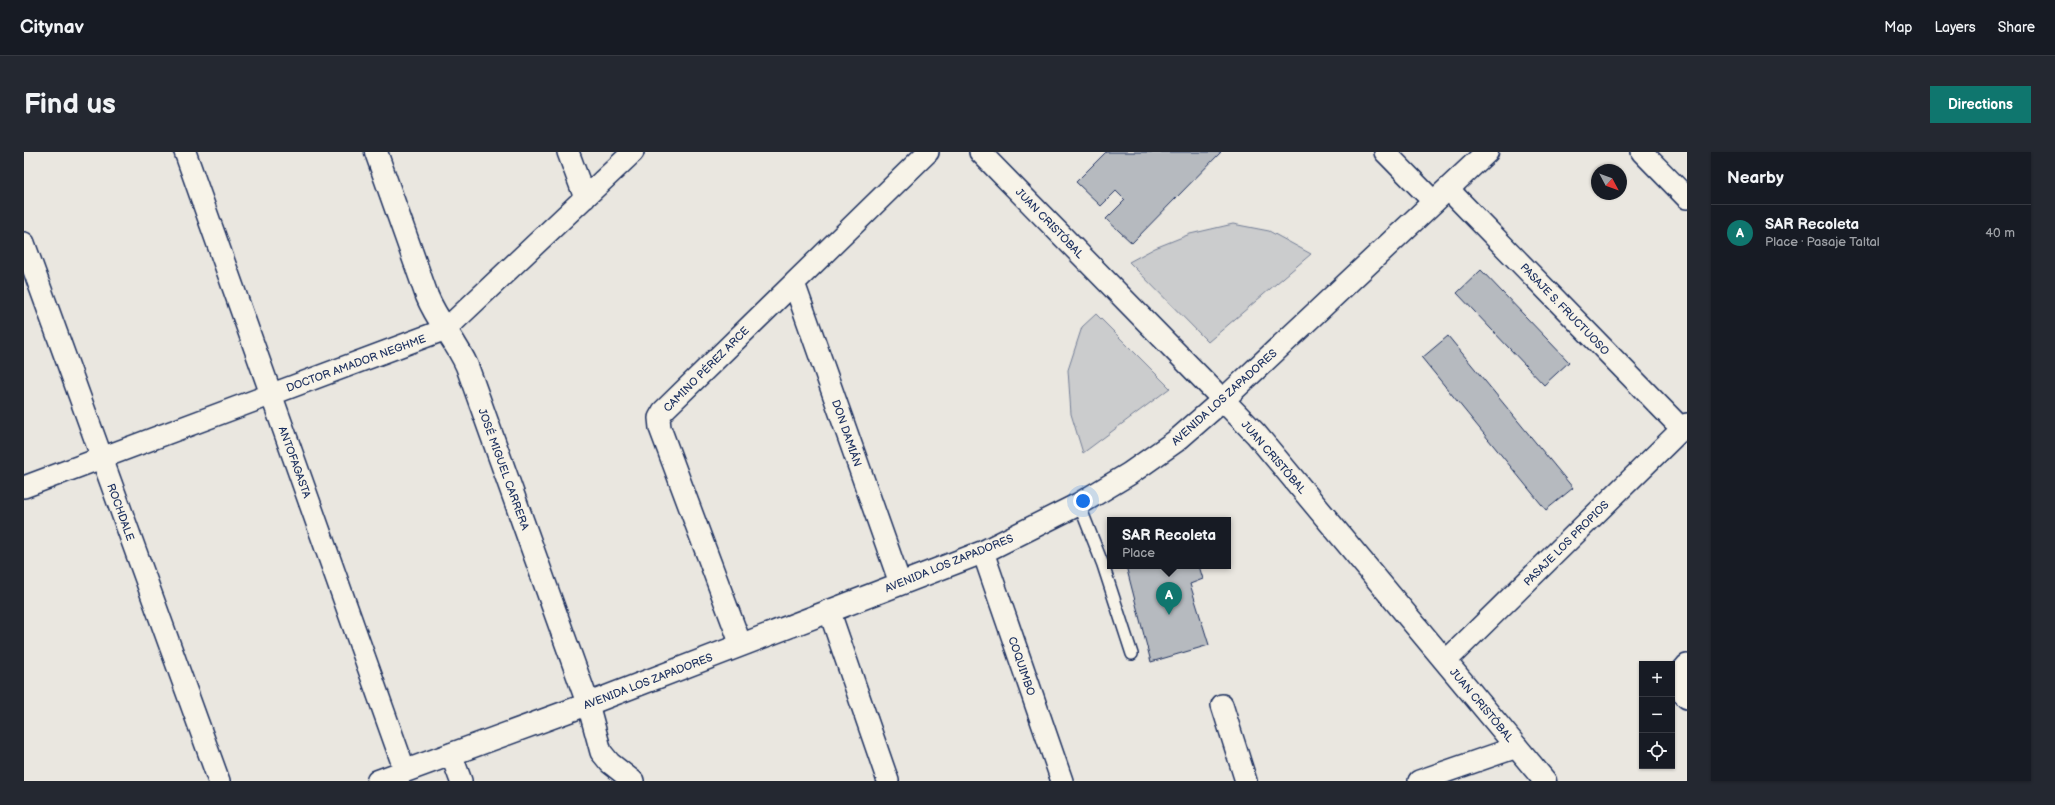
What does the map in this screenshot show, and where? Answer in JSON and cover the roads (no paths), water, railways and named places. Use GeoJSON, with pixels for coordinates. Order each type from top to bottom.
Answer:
{"type":"FeatureCollection","features":[{"type":"Feature","properties":{"kind":"main road","name":"JOSÉ MIGUEL CARRERA"},"geometry":{"type":"LineString","coordinates":[[376,152],[426,296],[432,310],[446,329],[467,366],[588,704]]}},
{"type":"Feature","properties":{"kind":"main road","name":"AVENIDA LOS ZAPADORES"},"geometry":{"type":"LineString","coordinates":[[378,781],[588,704],[983,552],[1079,504],[1129,474],[1176,441],[1223,400],[1487,152]]}},
{"type":"Feature","properties":{"kind":"main road","name":"JUAN CRISTÓBAL"},"geometry":{"type":"LineString","coordinates":[[1223,400],[1256,434],[1545,781]]}},
{"type":"Feature","properties":{"kind":"street","name":"ANTOFAGASTA"},"geometry":{"type":"LineString","coordinates":[[185,152],[405,771]]}},
{"type":"Feature","properties":{"kind":"street"},"geometry":{"type":"LineString","coordinates":[[568,152],[586,198]]}},
{"type":"Feature","properties":{"kind":"street","name":"DOCTOR AMADOR NEGHME"},"geometry":{"type":"LineString","coordinates":[[24,487],[446,329],[633,152]]}},
{"type":"Feature","properties":{"kind":"street","name":"CAMINO PÉREZ ARCE"},"geometry":{"type":"LineString","coordinates":[[741,645],[660,428],[659,418],[663,411],[928,152]]}},
{"type":"Feature","properties":{"kind":"street","name":"JUAN CRISTÓBAL"},"geometry":{"type":"LineString","coordinates":[[980,152],[1223,400]]}},
{"type":"Feature","properties":{"kind":"street","name":"PASAJE S. FRUCTUOSO"},"geometry":{"type":"LineString","coordinates":[[1385,152],[1441,196],[1684,427]]}},
{"type":"Feature","properties":{"kind":"street"},"geometry":{"type":"LineString","coordinates":[[1642,152],[1687,198]]}},
{"type":"Feature","properties":{"kind":"street","name":"ROCHDALE"},"geometry":{"type":"LineString","coordinates":[[24,243],[219,781]]}},
{"type":"Feature","properties":{"kind":"street","name":"DON DAMIÁN"},"geometry":{"type":"LineString","coordinates":[[794,283],[900,583]]}},
{"type":"Feature","properties":{"kind":"street","name":"PASAJE LOS PROPIOS"},"geometry":{"type":"LineString","coordinates":[[1446,661],[1684,427]]}},
{"type":"Feature","properties":{"kind":"street","name":"COQUIMBO"},"geometry":{"type":"LineString","coordinates":[[983,552],[1062,781]]}},
{"type":"Feature","properties":{"kind":"street"},"geometry":{"type":"LineString","coordinates":[[829,610],[888,781]]}},
{"type":"Feature","properties":{"kind":"street","name":"JOSÉ MIGUEL CARRERA"},"geometry":{"type":"LineString","coordinates":[[588,704],[601,752],[610,763],[633,781]]}},
{"type":"Feature","properties":{"kind":"street"},"geometry":{"type":"LineString","coordinates":[[1222,705],[1246,781]]}},
{"type":"Feature","properties":{"kind":"street"},"geometry":{"type":"LineString","coordinates":[[1419,781],[1517,747]]}},
{"type":"Feature","properties":{"kind":"street"},"geometry":{"type":"LineString","coordinates":[[451,754],[461,781]]}},
{"type":"Feature","properties":{"kind":"lane"},"geometry":{"type":"LineString","coordinates":[[1079,504],[1105,571],[1132,654]]}},
{"type":"Feature","properties":{"kind":"place","name":"SAR Recoleta"},"geometry":{"type":"Point","coordinates":[1169,615]}}]}
